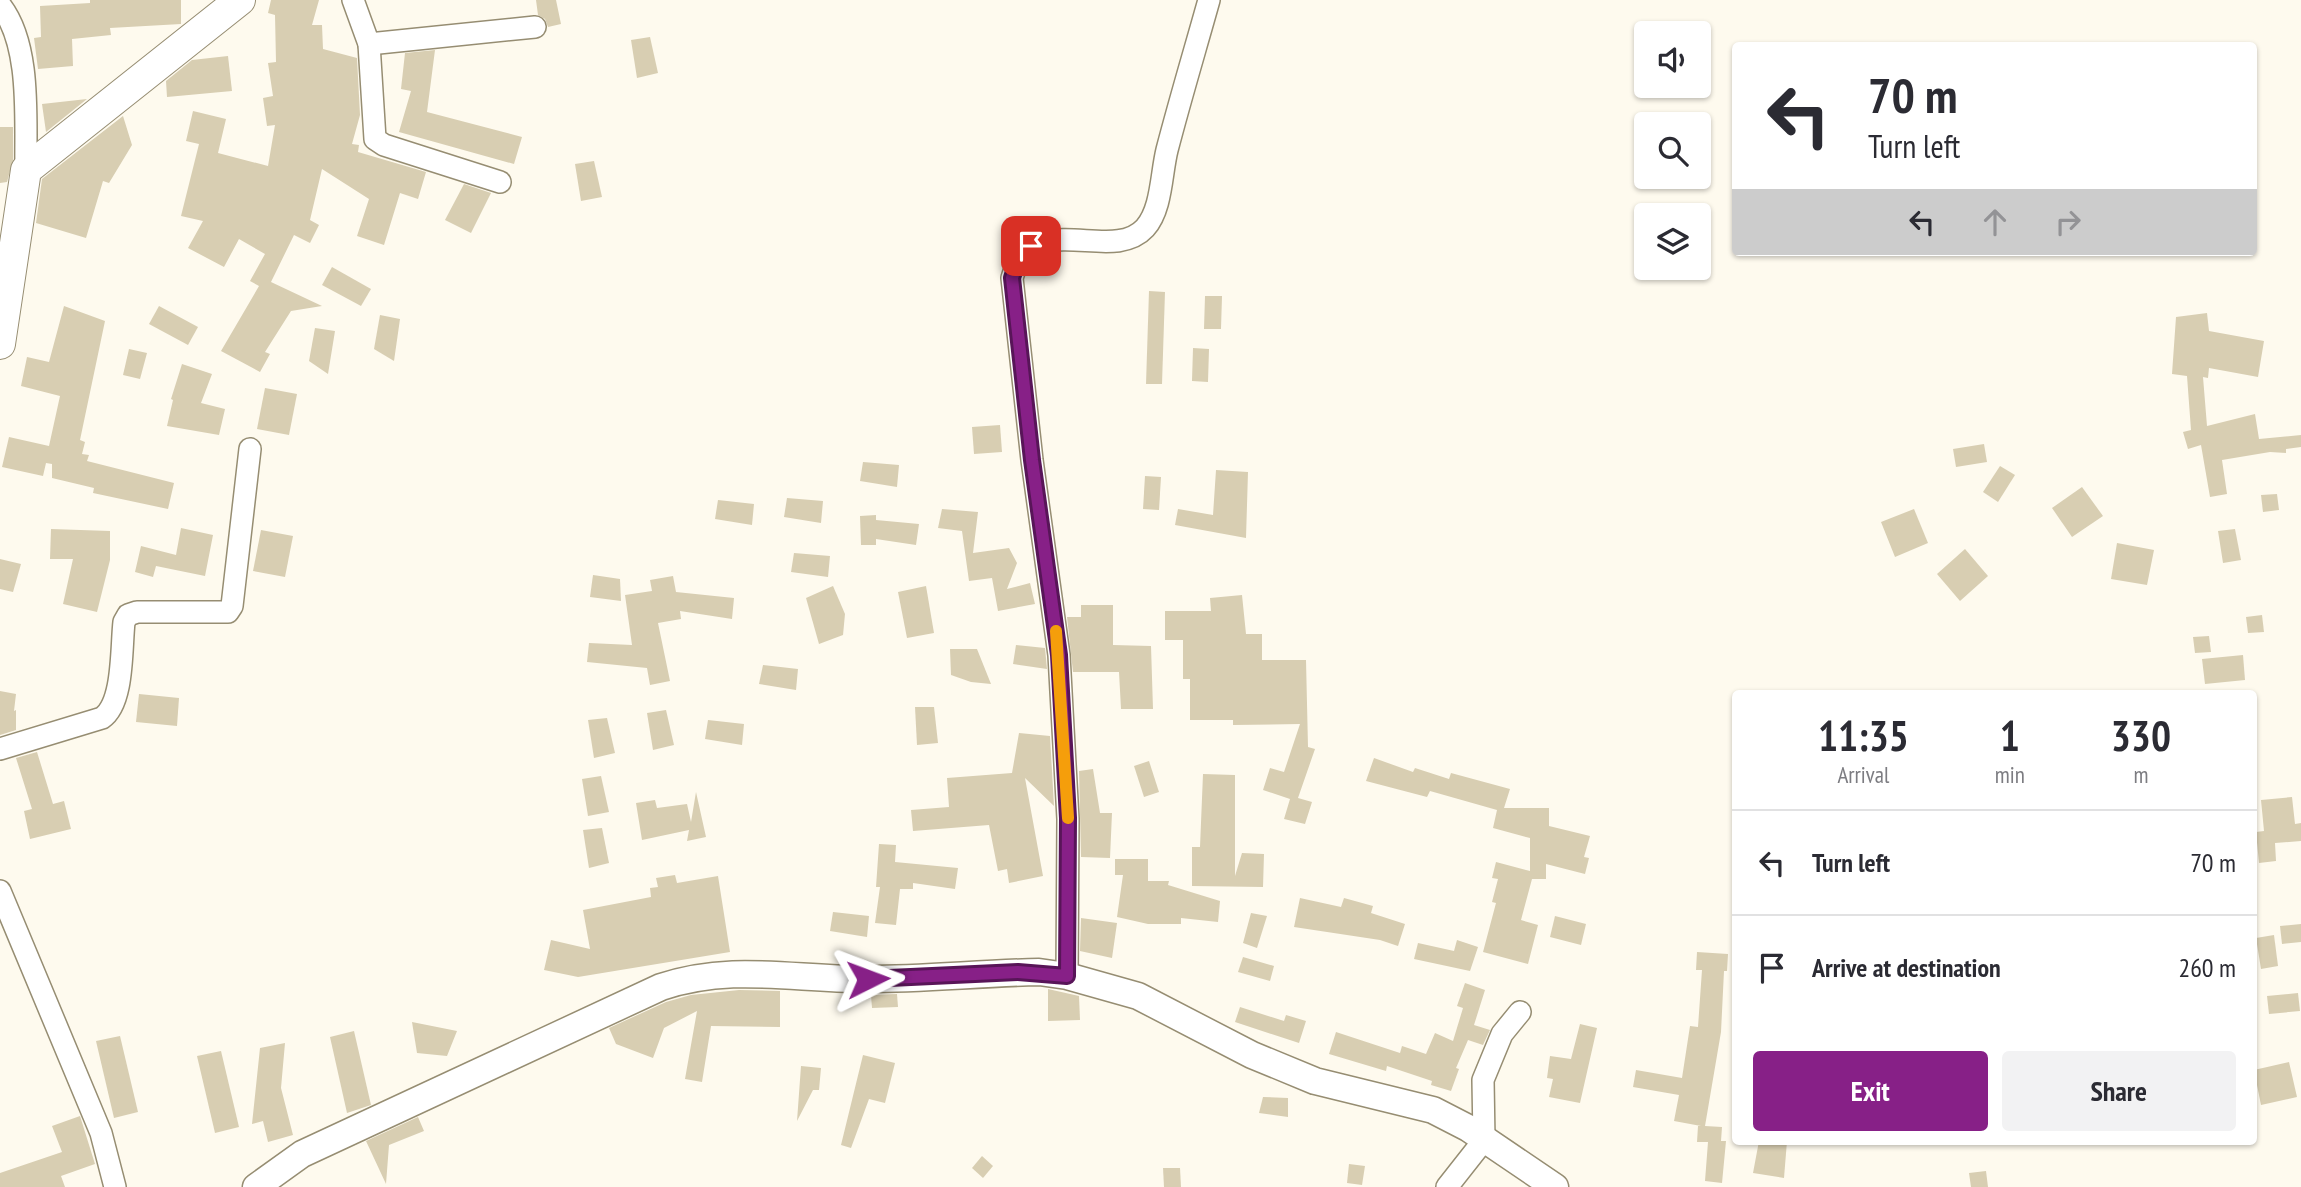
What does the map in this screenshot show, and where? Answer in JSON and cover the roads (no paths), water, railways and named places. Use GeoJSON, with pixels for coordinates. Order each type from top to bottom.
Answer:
{"type":"FeatureCollection","features":[{"type":"Feature","properties":{"kind":"main road"},"geometry":{"type":"LineString","coordinates":[[0,344],[26,170],[240,0]]}},
{"type":"Feature","properties":{"kind":"street"},"geometry":{"type":"LineString","coordinates":[[353,0],[369,44],[375,139],[384,145],[499,181]]}},
{"type":"Feature","properties":{"kind":"street"},"geometry":{"type":"LineString","coordinates":[[1067,976],[1068,818],[1059,655],[1032,460],[1012,278],[1018,259],[1031,246],[1052,241],[1127,239],[1146,228],[1159,197],[1166,153],[1209,0]]}},
{"type":"Feature","properties":{"kind":"street"},"geometry":{"type":"LineString","coordinates":[[0,5],[17,39],[25,90],[26,170]]}},
{"type":"Feature","properties":{"kind":"street"},"geometry":{"type":"LineString","coordinates":[[369,44],[535,27]]}},
{"type":"Feature","properties":{"kind":"street"},"geometry":{"type":"LineString","coordinates":[[0,750],[102,718],[110,712],[116,699],[124,622],[128,615],[137,612],[228,612],[232,606],[250,449]]}},
{"type":"Feature","properties":{"kind":"street"},"geometry":{"type":"LineString","coordinates":[[0,891],[101,1133],[115,1187]]}},
{"type":"Feature","properties":{"kind":"street"},"geometry":{"type":"LineString","coordinates":[[256,1187],[302,1154],[661,986],[694,976],[742,972],[868,979],[1018,972],[1067,976],[1138,996],[1252,1055],[1315,1081],[1433,1110],[1468,1128],[1555,1187]]}},
{"type":"Feature","properties":{"kind":"street"},"geometry":{"type":"LineString","coordinates":[[1447,1187],[1484,1140],[1483,1080],[1502,1034],[1520,1012]]}}]}
